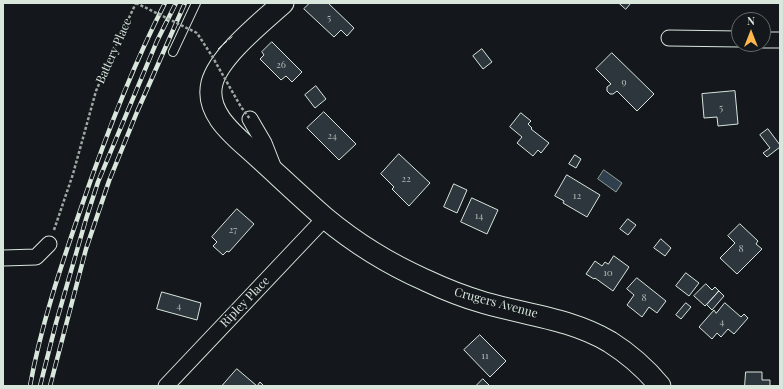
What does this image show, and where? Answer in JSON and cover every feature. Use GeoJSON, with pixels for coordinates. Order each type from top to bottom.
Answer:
{"type":"FeatureCollection","features":[{"type":"Feature","properties":{"kind":"street","name":"Crugers Avenue"},"geometry":{"type":"LineString","coordinates":[[283,3],[249,33],[223,64],[215,76],[212,84],[211,93],[215,112],[220,120],[235,136],[325,218],[360,244],[391,264],[449,291],[486,303],[554,318],[592,333],[609,341],[624,351],[660,386]]}},
{"type":"Feature","properties":{"kind":"street"},"geometry":{"type":"LineString","coordinates":[[669,38],[731,39]]}},
{"type":"Feature","properties":{"kind":"street"},"geometry":{"type":"LineString","coordinates":[[250,119],[264,142],[275,172]]}},
{"type":"Feature","properties":{"kind":"street","name":"Ripley Place"},"geometry":{"type":"LineString","coordinates":[[166,386],[325,218]]}},
{"type":"Feature","properties":{"kind":"street"},"geometry":{"type":"LineString","coordinates":[[3,258],[36,257],[50,244]]}},
{"type":"Feature","properties":{"kind":"lane"},"geometry":{"type":"LineString","coordinates":[[173,52],[196,3]]}},
{"type":"Feature","properties":{"kind":"path","name":"Battery Place"},"geometry":{"type":"LineString","coordinates":[[50,244],[73,174],[96,91],[136,3],[197,33],[241,107],[250,119]]}},
{"type":"Feature","properties":{"kind":"water"},"geometry":{"type":"Polygon","coordinates":[[[604,170],[622,183],[616,192],[598,179],[604,170]]]}},
{"type":"Feature","properties":{"kind":"building"},"geometry":{"type":"Polygon","coordinates":[[[310,3],[328,3],[354,28],[347,36],[341,30],[334,37],[304,9],[310,3]]]}},
{"type":"Feature","properties":{"kind":"building"},"geometry":{"type":"Polygon","coordinates":[[[619,3],[631,3],[626,9],[619,3]]]}},
{"type":"Feature","properties":{"kind":"building"},"geometry":{"type":"Polygon","coordinates":[[[272,42],[302,72],[292,82],[286,76],[281,80],[260,59],[264,55],[262,52],[272,42]]]}},
{"type":"Feature","properties":{"kind":"building"},"geometry":{"type":"Polygon","coordinates":[[[482,49],[492,62],[483,69],[473,56],[482,49]]]}},
{"type":"Feature","properties":{"kind":"building"},"geometry":{"type":"Polygon","coordinates":[[[612,53],[654,94],[637,111],[617,91],[610,94],[607,91],[607,87],[611,84],[596,69],[612,53]]]}},
{"type":"Feature","properties":{"kind":"building"},"geometry":{"type":"Polygon","coordinates":[[[316,86],[326,99],[315,108],[305,95],[316,86]]]}},
{"type":"Feature","properties":{"kind":"building"},"geometry":{"type":"Polygon","coordinates":[[[735,91],[738,124],[718,126],[717,117],[704,118],[702,94],[735,91]]]}},
{"type":"Feature","properties":{"kind":"building"},"geometry":{"type":"Polygon","coordinates":[[[324,112],[356,144],[339,160],[307,128],[324,112]]]}},
{"type":"Feature","properties":{"kind":"building"},"geometry":{"type":"Polygon","coordinates":[[[521,113],[531,121],[528,124],[532,128],[531,129],[549,143],[541,153],[538,150],[533,156],[517,143],[522,137],[510,127],[521,113]]]}},
{"type":"Feature","properties":{"kind":"building"},"geometry":{"type":"Polygon","coordinates":[[[768,129],[780,147],[767,157],[763,153],[770,148],[760,135],[768,129]]]}},
{"type":"Feature","properties":{"kind":"building"},"geometry":{"type":"Polygon","coordinates":[[[399,154],[430,183],[409,206],[392,189],[394,187],[381,174],[399,154]]]}},
{"type":"Feature","properties":{"kind":"building"},"geometry":{"type":"Polygon","coordinates":[[[575,155],[581,159],[576,168],[569,164],[575,155]]]}},
{"type":"Feature","properties":{"kind":"building"},"geometry":{"type":"Polygon","coordinates":[[[567,175],[600,195],[587,217],[563,203],[564,201],[555,196],[567,175]]]}},
{"type":"Feature","properties":{"kind":"building"},"geometry":{"type":"Polygon","coordinates":[[[454,184],[467,190],[457,213],[444,207],[454,184]]]}},
{"type":"Feature","properties":{"kind":"building"},"geometry":{"type":"Polygon","coordinates":[[[472,198],[498,210],[487,234],[461,222],[472,198]]]}},
{"type":"Feature","properties":{"kind":"building"},"geometry":{"type":"Polygon","coordinates":[[[237,209],[254,224],[229,252],[227,251],[223,255],[213,246],[217,242],[212,237],[237,209]]]}},
{"type":"Feature","properties":{"kind":"building"},"geometry":{"type":"Polygon","coordinates":[[[628,219],[636,225],[628,235],[620,229],[628,219]]]}},
{"type":"Feature","properties":{"kind":"building"},"geometry":{"type":"Polygon","coordinates":[[[740,224],[758,241],[756,244],[762,249],[737,274],[720,258],[735,243],[728,236],[740,224]]]}},
{"type":"Feature","properties":{"kind":"building"},"geometry":{"type":"Polygon","coordinates":[[[661,239],[671,248],[665,256],[654,248],[661,239]]]}},
{"type":"Feature","properties":{"kind":"building"},"geometry":{"type":"Polygon","coordinates":[[[614,256],[629,267],[613,291],[595,278],[594,279],[586,274],[595,261],[602,266],[605,262],[608,264],[614,256]]]}},
{"type":"Feature","properties":{"kind":"building"},"geometry":{"type":"Polygon","coordinates":[[[686,273],[699,283],[689,296],[676,286],[686,273]]]}},
{"type":"Feature","properties":{"kind":"building"},"geometry":{"type":"Polygon","coordinates":[[[637,278],[666,301],[657,313],[649,307],[642,317],[627,305],[634,295],[627,289],[637,278]]]}},
{"type":"Feature","properties":{"kind":"building"},"geometry":{"type":"Polygon","coordinates":[[[706,284],[712,290],[715,287],[719,291],[705,306],[694,296],[706,284]]]}},
{"type":"Feature","properties":{"kind":"building"},"geometry":{"type":"Polygon","coordinates":[[[719,291],[724,296],[712,310],[707,305],[719,291]]]}},
{"type":"Feature","properties":{"kind":"building"},"geometry":{"type":"Polygon","coordinates":[[[162,292],[201,303],[197,320],[157,309],[162,292]]]}},
{"type":"Feature","properties":{"kind":"building"},"geometry":{"type":"Polygon","coordinates":[[[686,303],[691,307],[681,319],[676,315],[686,303]]]}},
{"type":"Feature","properties":{"kind":"building"},"geometry":{"type":"Polygon","coordinates":[[[725,303],[741,317],[744,314],[748,318],[734,334],[728,329],[721,337],[717,333],[712,339],[699,327],[714,310],[716,313],[725,303]]]}},
{"type":"Feature","properties":{"kind":"building"},"geometry":{"type":"Polygon","coordinates":[[[480,335],[506,361],[490,377],[464,350],[480,335]]]}},
{"type":"Feature","properties":{"kind":"building"},"geometry":{"type":"Polygon","coordinates":[[[237,369],[257,386],[223,385],[237,369]]]}},
{"type":"Feature","properties":{"kind":"building"},"geometry":{"type":"Polygon","coordinates":[[[746,372],[762,372],[762,380],[770,380],[770,386],[745,386],[746,372]]]}},
{"type":"Feature","properties":{"kind":"building"},"geometry":{"type":"Polygon","coordinates":[[[483,379],[490,386],[476,386],[483,379]]]}},
{"type":"Feature","properties":{"kind":"building"},"geometry":{"type":"Polygon","coordinates":[[[260,382],[264,386],[257,386],[260,382]]]}},
{"type":"Feature","properties":{"kind":"railway"},"geometry":{"type":"LineString","coordinates":[[30,386],[52,296],[90,182],[130,78],[165,3]]}},
{"type":"Feature","properties":{"kind":"railway"},"geometry":{"type":"LineString","coordinates":[[40,386],[56,323],[98,182],[157,41],[176,3]]}},
{"type":"Feature","properties":{"kind":"railway"},"geometry":{"type":"LineString","coordinates":[[50,386],[86,249],[109,181],[137,112],[185,3]]}},
{"type":"Feature","properties":{"kind":"fence"},"geometry":{"type":"LineString","coordinates":[[218,49],[233,36]]}}]}
